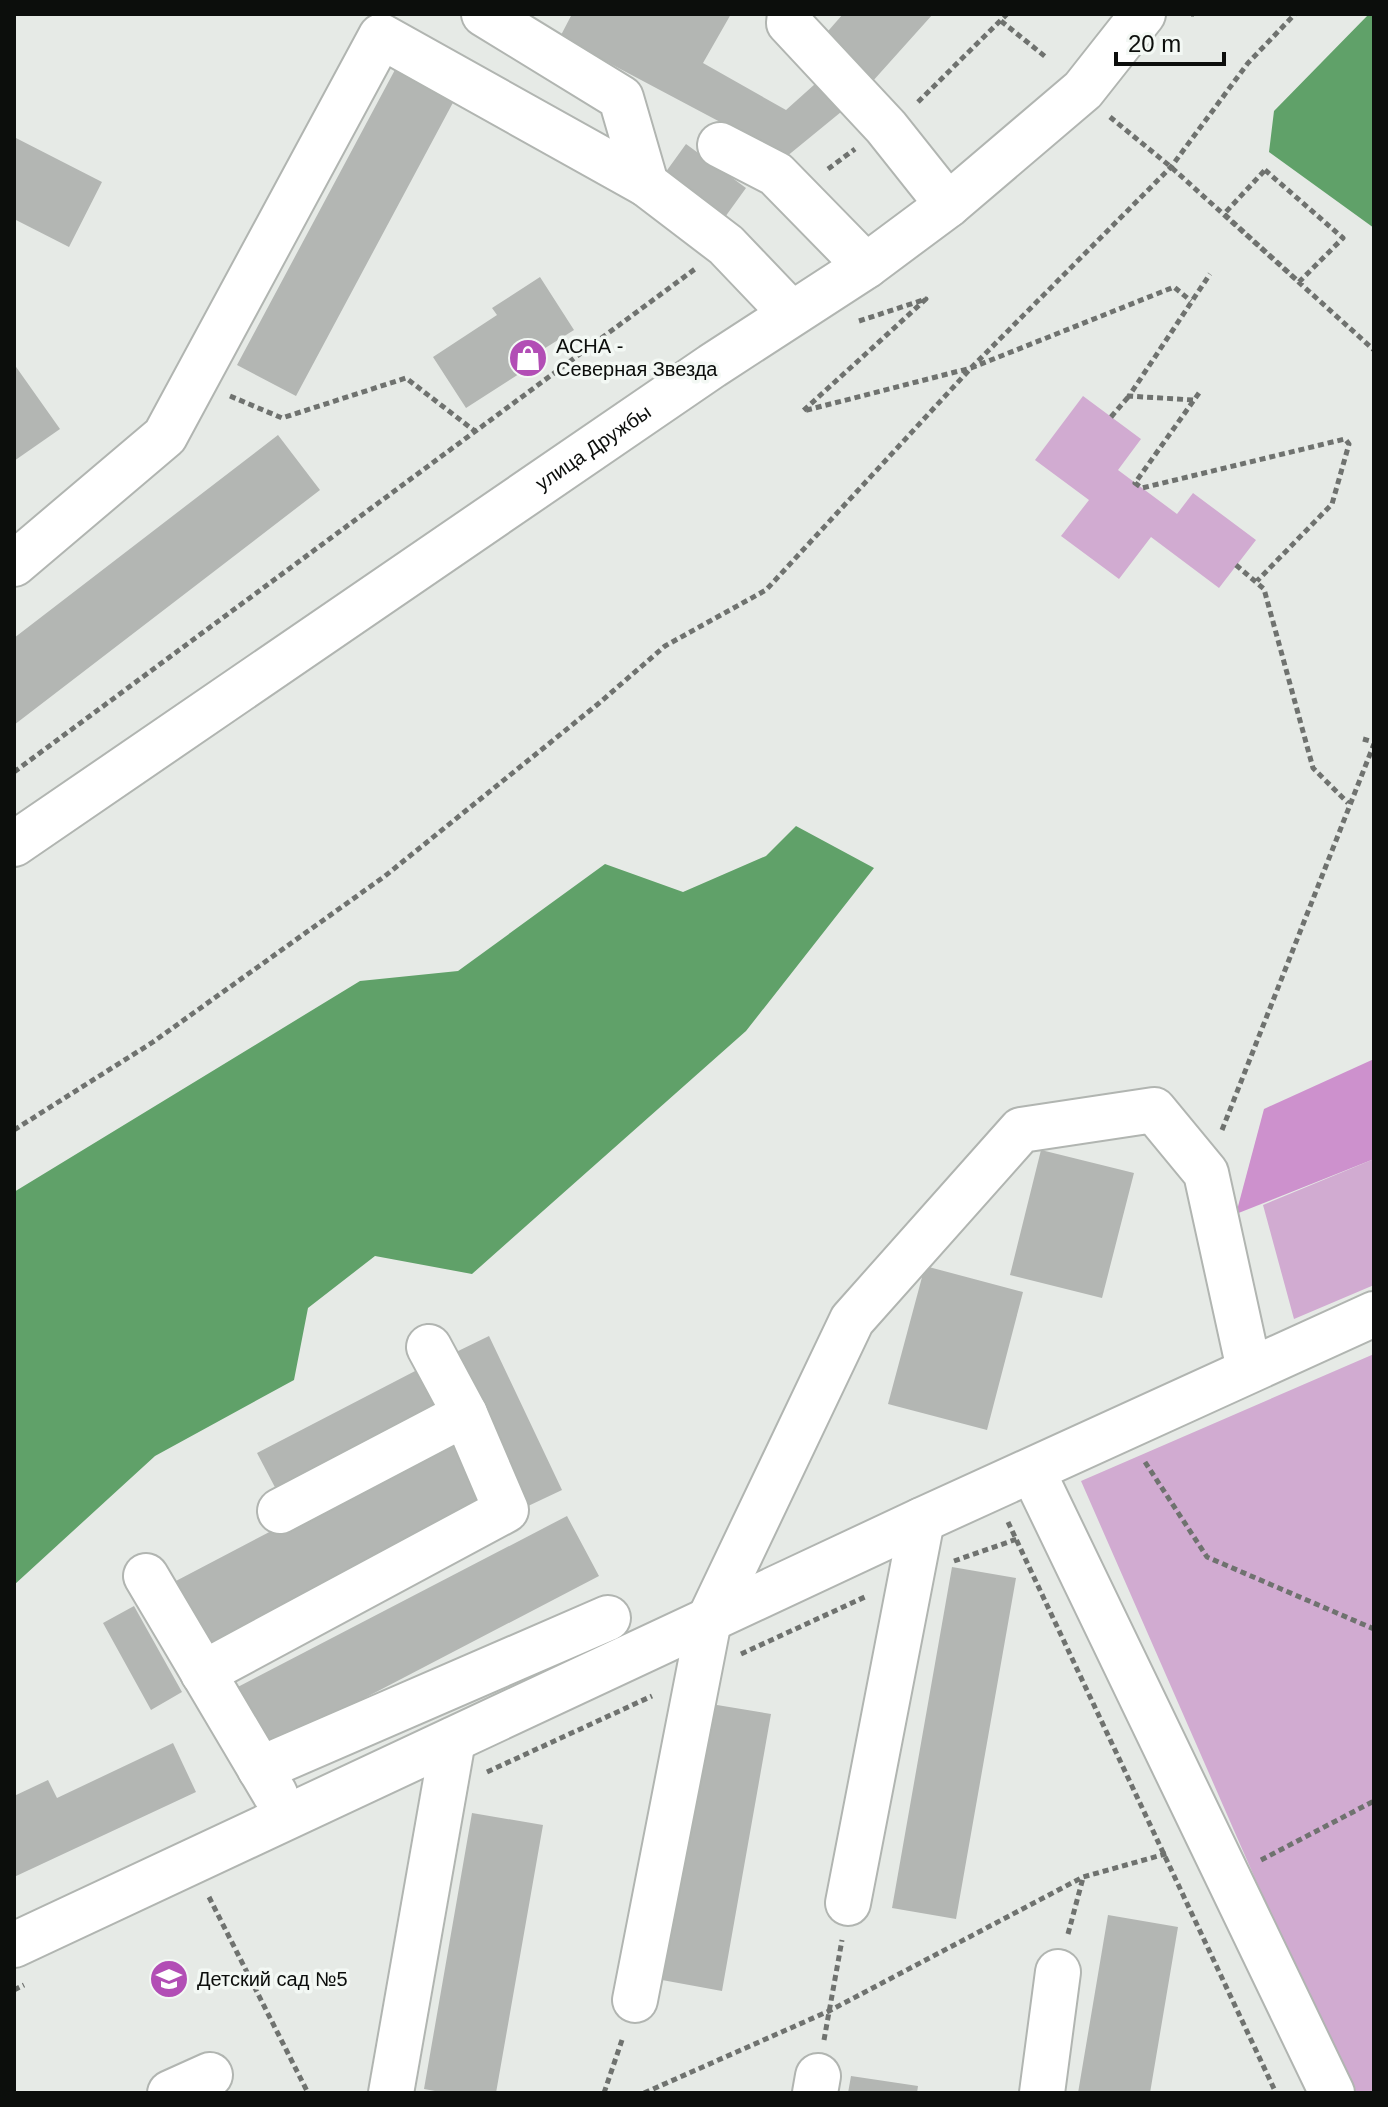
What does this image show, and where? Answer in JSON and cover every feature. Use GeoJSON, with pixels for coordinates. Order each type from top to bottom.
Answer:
{"type":"FeatureCollection","features":[{"type":"Feature","properties":{"kind":"street"},"geometry":{"type":"LineString","coordinates":[[484,14],[621,98],[646,184]]}},
{"type":"Feature","properties":{"kind":"street"},"geometry":{"type":"LineString","coordinates":[[790,14],[789,23],[886,127],[948,205]]}},
{"type":"Feature","properties":{"kind":"street","name":"улица Дружбы"},"geometry":{"type":"LineString","coordinates":[[14,844],[790,312],[866,266],[948,205],[1083,90],[1143,14]]}},
{"type":"Feature","properties":{"kind":"street"},"geometry":{"type":"LineString","coordinates":[[14,564],[165,436],[381,36],[646,184],[726,245],[790,312]]}},
{"type":"Feature","properties":{"kind":"street"},"geometry":{"type":"LineString","coordinates":[[720,145],[776,174],[866,266]]}},
{"type":"Feature","properties":{"kind":"street"},"geometry":{"type":"LineString","coordinates":[[635,2000],[709,1620],[852,1320],[1021,1130],[1154,1110],[1206,1173],[1249,1369]]}},
{"type":"Feature","properties":{"kind":"street"},"geometry":{"type":"LineString","coordinates":[[21,1964],[201,1881],[289,1817],[922,1520],[1374,1314]]}},
{"type":"Feature","properties":{"kind":"street"},"geometry":{"type":"LineString","coordinates":[[203,1673],[506,1510],[465,1414],[429,1347]]}},
{"type":"Feature","properties":{"kind":"street"},"geometry":{"type":"LineString","coordinates":[[280,1511],[465,1414]]}},
{"type":"Feature","properties":{"kind":"street"},"geometry":{"type":"LineString","coordinates":[[1033,1472],[1332,2093]]}},
{"type":"Feature","properties":{"kind":"street"},"geometry":{"type":"LineString","coordinates":[[848,1903],[922,1520]]}},
{"type":"Feature","properties":{"kind":"street"},"geometry":{"type":"LineString","coordinates":[[146,1576],[289,1817]]}},
{"type":"Feature","properties":{"kind":"street"},"geometry":{"type":"LineString","coordinates":[[260,1769],[608,1618]]}},
{"type":"Feature","properties":{"kind":"street"},"geometry":{"type":"LineString","coordinates":[[391,2093],[453,1740]]}},
{"type":"Feature","properties":{"kind":"street"},"geometry":{"type":"LineString","coordinates":[[1042,2093],[1058,1972]]}},
{"type":"Feature","properties":{"kind":"street"},"geometry":{"type":"LineString","coordinates":[[170,2093],[210,2075]]}},
{"type":"Feature","properties":{"kind":"path"},"geometry":{"type":"LineString","coordinates":[[795,194],[915,104],[1007,14]]}},
{"type":"Feature","properties":{"kind":"path"},"geometry":{"type":"LineString","coordinates":[[14,1130],[153,1042],[385,876],[665,646],[766,590],[971,368],[1171,167],[1248,63],[1295,14]]}},
{"type":"Feature","properties":{"kind":"path"},"geometry":{"type":"LineString","coordinates":[[1001,21],[1047,58]]}},
{"type":"Feature","properties":{"kind":"path"},"geometry":{"type":"LineString","coordinates":[[1107,115],[1171,167],[1374,350]]}},
{"type":"Feature","properties":{"kind":"path"},"geometry":{"type":"LineString","coordinates":[[1224,214],[1265,170],[1343,238],[1299,282]]}},
{"type":"Feature","properties":{"kind":"path"},"geometry":{"type":"LineString","coordinates":[[14,772],[726,245]]}},
{"type":"Feature","properties":{"kind":"path"},"geometry":{"type":"LineString","coordinates":[[1111,417],[1129,396],[1210,274]]}},
{"type":"Feature","properties":{"kind":"path"},"geometry":{"type":"LineString","coordinates":[[851,323],[926,299],[803,411],[971,368],[1174,287],[1191,301]]}},
{"type":"Feature","properties":{"kind":"path"},"geometry":{"type":"LineString","coordinates":[[194,381],[282,418],[406,378],[476,432]]}},
{"type":"Feature","properties":{"kind":"path"},"geometry":{"type":"LineString","coordinates":[[1199,393],[1135,483],[1142,488],[1345,439],[1349,444],[1332,504],[1257,581]]}},
{"type":"Feature","properties":{"kind":"path"},"geometry":{"type":"LineString","coordinates":[[1129,396],[1194,400]]}},
{"type":"Feature","properties":{"kind":"path"},"geometry":{"type":"LineString","coordinates":[[1236,565],[1264,589],[1313,768],[1348,803]]}},
{"type":"Feature","properties":{"kind":"path"},"geometry":{"type":"LineString","coordinates":[[1206,1173],[1374,743],[1363,739]]}},
{"type":"Feature","properties":{"kind":"path"},"geometry":{"type":"LineString","coordinates":[[1124,1428],[1207,1557],[1374,1629]]}},
{"type":"Feature","properties":{"kind":"path"},"geometry":{"type":"LineString","coordinates":[[993,1489],[1167,1854],[1276,2093]]}},
{"type":"Feature","properties":{"kind":"path"},"geometry":{"type":"LineString","coordinates":[[445,1792],[911,1576],[1017,1539]]}},
{"type":"Feature","properties":{"kind":"path"},"geometry":{"type":"LineString","coordinates":[[644,2093],[829,2011],[1083,1877],[1167,1854],[1220,1859],[1374,1801]]}},
{"type":"Feature","properties":{"kind":"path"},"geometry":{"type":"LineString","coordinates":[[1058,1972],[1083,1877]]}},
{"type":"Feature","properties":{"kind":"path"},"geometry":{"type":"LineString","coordinates":[[201,1881],[224,1893]]}},
{"type":"Feature","properties":{"kind":"path"},"geometry":{"type":"LineString","coordinates":[[196,1906],[201,1881]]}},
{"type":"Feature","properties":{"kind":"path"},"geometry":{"type":"LineString","coordinates":[[201,1881],[308,2093]]}},
{"type":"Feature","properties":{"kind":"path"},"geometry":{"type":"LineString","coordinates":[[817,2085],[848,1903]]}},
{"type":"Feature","properties":{"kind":"path"},"geometry":{"type":"LineString","coordinates":[[14,1990],[21,1964]]}},
{"type":"Feature","properties":{"kind":"path"},"geometry":{"type":"LineString","coordinates":[[604,2093],[635,2000]]}},
{"type":"Feature","properties":{"kind":"shaded area"},"geometry":{"type":"Polygon","coordinates":[[[1369,14],[1374,14],[1374,228],[1269,152],[1274,111],[1369,14]]]}},
{"type":"Feature","properties":{"kind":"shaded area"},"geometry":{"type":"Polygon","coordinates":[[[1083,396],[1141,439],[1118,470],[1177,514],[1193,493],[1256,540],[1219,588],[1151,537],[1119,579],[1061,536],[1089,500],[1035,460],[1083,396]]]}},
{"type":"Feature","properties":{"kind":"shaded area"},"geometry":{"type":"Polygon","coordinates":[[[796,826],[874,868],[746,1031],[472,1274],[375,1256],[308,1308],[294,1380],[155,1456],[14,1585],[14,1192],[360,981],[458,971],[605,864],[683,892],[766,856],[796,826]]]}},
{"type":"Feature","properties":{"kind":"shaded area"},"geometry":{"type":"Polygon","coordinates":[[[1374,1059],[1374,1159],[1236,1214],[1264,1109],[1374,1059]]]}},
{"type":"Feature","properties":{"kind":"shaded area"},"geometry":{"type":"Polygon","coordinates":[[[1374,1159],[1374,1285],[1294,1319],[1263,1205],[1374,1159]]]}},
{"type":"Feature","properties":{"kind":"shaded area"},"geometry":{"type":"Polygon","coordinates":[[[1374,1354],[1374,2093],[1349,2093],[1081,1481],[1374,1354]]]}},
{"type":"Feature","properties":{"kind":"building"},"geometry":{"type":"Polygon","coordinates":[[[572,14],[731,14],[703,63],[786,110],[815,84],[841,112],[786,157],[560,37],[572,14]]]}},
{"type":"Feature","properties":{"kind":"building"},"geometry":{"type":"Polygon","coordinates":[[[843,14],[933,14],[872,82],[822,38],[843,14]]]}},
{"type":"Feature","properties":{"kind":"building"},"geometry":{"type":"Polygon","coordinates":[[[397,66],[456,97],[296,396],[237,365],[397,66]]]}},
{"type":"Feature","properties":{"kind":"building"},"geometry":{"type":"Polygon","coordinates":[[[14,137],[102,182],[69,247],[14,219],[14,137]]]}},
{"type":"Feature","properties":{"kind":"building"},"geometry":{"type":"Polygon","coordinates":[[[686,144],[746,188],[720,224],[660,180],[686,144]]]}},
{"type":"Feature","properties":{"kind":"building"},"geometry":{"type":"Polygon","coordinates":[[[540,277],[574,330],[526,360],[530,367],[466,408],[433,357],[497,315],[492,308],[540,277]]]}},
{"type":"Feature","properties":{"kind":"building"},"geometry":{"type":"Polygon","coordinates":[[[14,364],[60,429],[14,461],[14,364]]]}},
{"type":"Feature","properties":{"kind":"building"},"geometry":{"type":"Polygon","coordinates":[[[278,435],[320,490],[14,725],[14,638],[278,435]]]}},
{"type":"Feature","properties":{"kind":"building"},"geometry":{"type":"Polygon","coordinates":[[[1041,1150],[1134,1173],[1102,1298],[1010,1275],[1041,1150]]]}},
{"type":"Feature","properties":{"kind":"building"},"geometry":{"type":"Polygon","coordinates":[[[925,1266],[1023,1292],[987,1430],[888,1404],[925,1266]]]}},
{"type":"Feature","properties":{"kind":"building"},"geometry":{"type":"Polygon","coordinates":[[[489,1336],[562,1490],[526,1507],[452,1354],[489,1336]]]}},
{"type":"Feature","properties":{"kind":"building"},"geometry":{"type":"Polygon","coordinates":[[[419,1369],[440,1409],[278,1493],[257,1453],[419,1369]]]}},
{"type":"Feature","properties":{"kind":"building"},"geometry":{"type":"Polygon","coordinates":[[[449,1438],[487,1511],[212,1655],[174,1582],[449,1438]]]}},
{"type":"Feature","properties":{"kind":"building"},"geometry":{"type":"Polygon","coordinates":[[[567,1516],[599,1576],[263,1751],[232,1690],[567,1516]]]}},
{"type":"Feature","properties":{"kind":"building"},"geometry":{"type":"Polygon","coordinates":[[[952,1567],[1016,1578],[956,1919],[892,1908],[952,1567]]]}},
{"type":"Feature","properties":{"kind":"building"},"geometry":{"type":"Polygon","coordinates":[[[134,1606],[182,1692],[151,1710],[103,1623],[134,1606]]]}},
{"type":"Feature","properties":{"kind":"building"},"geometry":{"type":"Polygon","coordinates":[[[711,1704],[771,1714],[722,1991],[662,1980],[711,1704]]]}},
{"type":"Feature","properties":{"kind":"building"},"geometry":{"type":"Polygon","coordinates":[[[173,1743],[196,1792],[14,1877],[14,1796],[48,1780],[57,1798],[173,1743]]]}},
{"type":"Feature","properties":{"kind":"building"},"geometry":{"type":"Polygon","coordinates":[[[472,1813],[543,1825],[496,2093],[446,2093],[424,2089],[472,1813]]]}},
{"type":"Feature","properties":{"kind":"building"},"geometry":{"type":"Polygon","coordinates":[[[1108,1915],[1178,1927],[1150,2093],[1078,2093],[1108,1915]]]}},
{"type":"Feature","properties":{"kind":"building"},"geometry":{"type":"Polygon","coordinates":[[[851,2076],[918,2086],[917,2093],[848,2093],[851,2076]]]}},
{"type":"Feature","properties":{"kind":"place","name":"АСНА - Северная Звезда"},"geometry":{"type":"Point","coordinates":[528,358]}},
{"type":"Feature","properties":{"kind":"place","name":"Детский сад №5"},"geometry":{"type":"Point","coordinates":[169,1979]}}]}
